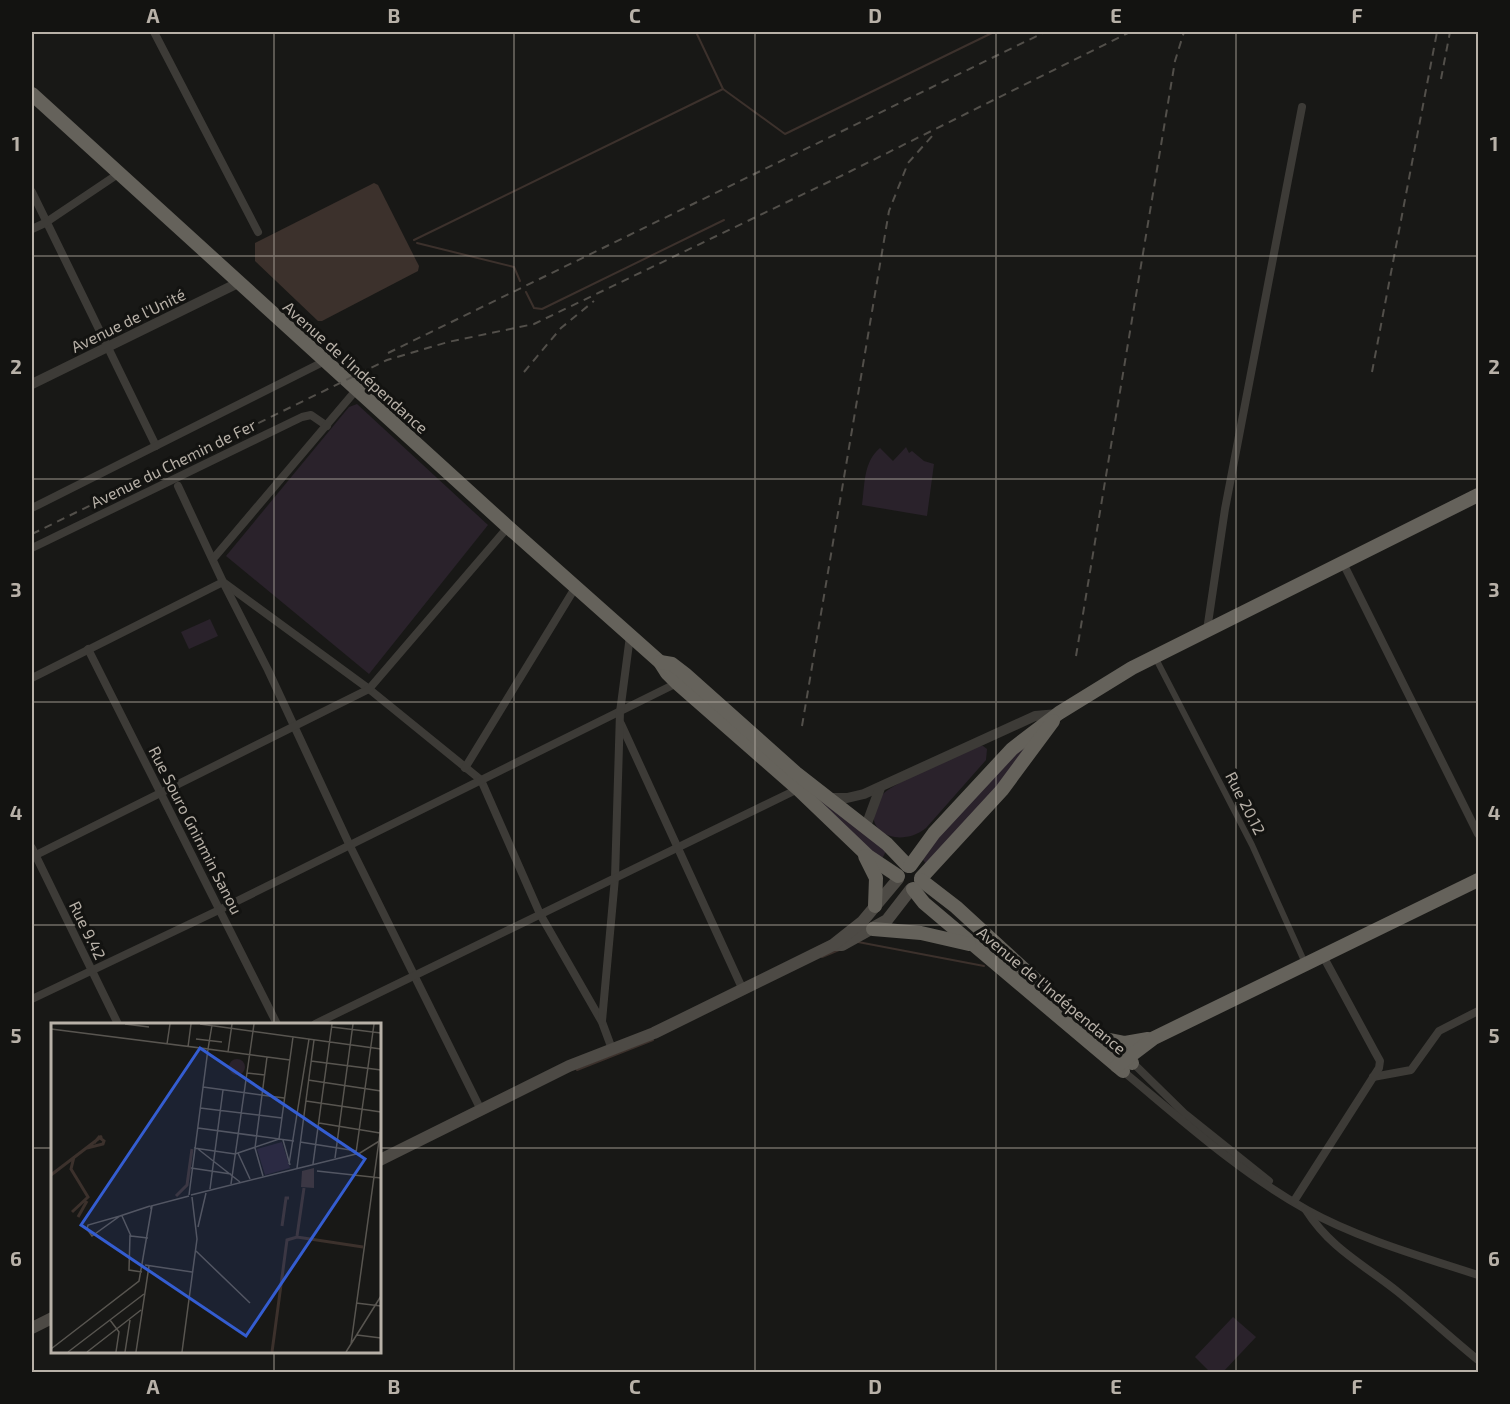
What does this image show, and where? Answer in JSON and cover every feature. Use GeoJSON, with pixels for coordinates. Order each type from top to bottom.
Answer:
{"type":"FeatureCollection","features":[{"type":"Feature","properties":{"kind":"highway","name":"Avenue de l'Indépendance"},"geometry":{"type":"LineString","coordinates":[[32,94],[575,588],[660,662],[677,683],[798,789],[859,847],[882,867],[903,872]]}},
{"type":"Feature","properties":{"kind":"highway"},"geometry":{"type":"LineString","coordinates":[[1059,714],[1010,781],[916,884],[902,887],[903,872],[934,833],[1012,749],[1059,714],[1155,657],[1342,561],[1479,495]]}},
{"type":"Feature","properties":{"kind":"highway","name":"Avenue de l'Indépendance"},"geometry":{"type":"LineString","coordinates":[[660,662],[672,664],[685,674],[828,798],[866,826],[903,872]]}},
{"type":"Feature","properties":{"kind":"highway"},"geometry":{"type":"LineString","coordinates":[[859,847],[876,878],[876,906]]}},
{"type":"Feature","properties":{"kind":"highway"},"geometry":{"type":"LineString","coordinates":[[903,872],[918,870],[916,884]]}},
{"type":"Feature","properties":{"kind":"highway","name":"Avenue de l'Indépendance"},"geometry":{"type":"LineString","coordinates":[[1154,1038],[1173,1031],[1479,880]]}},
{"type":"Feature","properties":{"kind":"highway","name":"Avenue de l'Indépendance"},"geometry":{"type":"LineString","coordinates":[[916,884],[924,903],[1125,1065]]}},
{"type":"Feature","properties":{"kind":"highway","name":"Avenue de l'Indépendance"},"geometry":{"type":"LineString","coordinates":[[916,884],[956,907],[1102,1038],[1125,1065]]}},
{"type":"Feature","properties":{"kind":"highway"},"geometry":{"type":"LineString","coordinates":[[873,929],[921,933],[976,946]]}},
{"type":"Feature","properties":{"kind":"highway","name":"Avenue de l'Indépendance"},"geometry":{"type":"LineString","coordinates":[[1125,1065],[1173,1031]]}},
{"type":"Feature","properties":{"kind":"highway"},"geometry":{"type":"LineString","coordinates":[[1102,1038],[1125,1043],[1154,1038]]}},
{"type":"Feature","properties":{"kind":"highway"},"geometry":{"type":"LineString","coordinates":[[1125,1065],[1154,1038]]}},
{"type":"Feature","properties":{"kind":"main road"},"geometry":{"type":"LineString","coordinates":[[381,1160],[557,1072],[646,1036],[833,945],[862,922],[903,872]]}},
{"type":"Feature","properties":{"kind":"main road"},"geometry":{"type":"LineString","coordinates":[[833,945],[842,945],[873,929],[894,913],[916,884]]}},
{"type":"Feature","properties":{"kind":"main road"},"geometry":{"type":"LineString","coordinates":[[32,1328],[51,1318]]}},
{"type":"Feature","properties":{"kind":"street"},"geometry":{"type":"LineString","coordinates":[[154,32],[258,232]]}},
{"type":"Feature","properties":{"kind":"street"},"geometry":{"type":"LineString","coordinates":[[1207,630],[1225,509],[1302,107]]}},
{"type":"Feature","properties":{"kind":"street"},"geometry":{"type":"LineString","coordinates":[[32,229],[45,223],[118,174]]}},
{"type":"Feature","properties":{"kind":"street"},"geometry":{"type":"LineString","coordinates":[[32,192],[45,223],[156,446]]}},
{"type":"Feature","properties":{"kind":"street","name":"Avenue de l'Unité"},"geometry":{"type":"LineString","coordinates":[[32,384],[238,283]]}},
{"type":"Feature","properties":{"kind":"street","name":"Avenue du Chemin de Fer"},"geometry":{"type":"LineString","coordinates":[[32,508],[325,360]]}},
{"type":"Feature","properties":{"kind":"street"},"geometry":{"type":"LineString","coordinates":[[213,559],[357,388]]}},
{"type":"Feature","properties":{"kind":"street","name":"Avenue du Chemin de Fer"},"geometry":{"type":"LineString","coordinates":[[32,548],[302,417],[311,415],[327,426]]}},
{"type":"Feature","properties":{"kind":"street"},"geometry":{"type":"LineString","coordinates":[[178,486],[350,846],[481,1110]]}},
{"type":"Feature","properties":{"kind":"street"},"geometry":{"type":"LineString","coordinates":[[33,854],[369,689],[508,527]]}},
{"type":"Feature","properties":{"kind":"street"},"geometry":{"type":"LineString","coordinates":[[1342,561],[1479,834]]}},
{"type":"Feature","properties":{"kind":"street"},"geometry":{"type":"LineString","coordinates":[[223,582],[369,689],[481,780],[540,914],[602,1022],[612,1049]]}},
{"type":"Feature","properties":{"kind":"street"},"geometry":{"type":"LineString","coordinates":[[32,678],[223,582]]}},
{"type":"Feature","properties":{"kind":"street"},"geometry":{"type":"LineString","coordinates":[[465,768],[575,588]]}},
{"type":"Feature","properties":{"kind":"street"},"geometry":{"type":"LineString","coordinates":[[602,1022],[615,878],[620,716],[630,636]]}},
{"type":"Feature","properties":{"kind":"street","name":"Rue Souro Gninmin Sanou"},"geometry":{"type":"LineString","coordinates":[[88,649],[276,1023]]}},
{"type":"Feature","properties":{"kind":"street","name":"Rue 20.12"},"geometry":{"type":"LineString","coordinates":[[1155,657],[1252,845],[1306,964]]}},
{"type":"Feature","properties":{"kind":"street"},"geometry":{"type":"LineString","coordinates":[[32,999],[219,910],[481,780],[620,716],[677,683]]}},
{"type":"Feature","properties":{"kind":"street"},"geometry":{"type":"LineString","coordinates":[[828,798],[858,796],[880,788],[1035,716],[1059,714]]}},
{"type":"Feature","properties":{"kind":"street"},"geometry":{"type":"LineString","coordinates":[[620,716],[676,849],[743,990]]}},
{"type":"Feature","properties":{"kind":"street"},"geometry":{"type":"LineString","coordinates":[[866,826],[880,788]]}},
{"type":"Feature","properties":{"kind":"street"},"geometry":{"type":"LineString","coordinates":[[317,1023],[798,789]]}},
{"type":"Feature","properties":{"kind":"street","name":"Rue 9.42"},"geometry":{"type":"LineString","coordinates":[[33,854],[118,1023]]}},
{"type":"Feature","properties":{"kind":"street"},"geometry":{"type":"LineString","coordinates":[[1291,1198],[1379,1068],[1380,1061],[1323,956]]}},
{"type":"Feature","properties":{"kind":"street"},"geometry":{"type":"LineString","coordinates":[[1372,1077],[1411,1070],[1439,1031],[1479,1011]]}},
{"type":"Feature","properties":{"kind":"street"},"geometry":{"type":"LineString","coordinates":[[1125,1065],[1221,1154],[1306,1210],[1382,1243],[1479,1275]]}},
{"type":"Feature","properties":{"kind":"street"},"geometry":{"type":"LineString","coordinates":[[1306,1210],[1322,1234],[1332,1243],[1398,1292],[1479,1360]]}},
{"type":"Feature","properties":{"kind":"shaded area"},"geometry":{"type":"Polygon","coordinates":[[[374,183],[378,185],[419,266],[418,271],[318,321],[255,261],[255,243],[374,183]]]}},
{"type":"Feature","properties":{"kind":"shaded area"},"geometry":{"type":"Polygon","coordinates":[[[357,404],[488,525],[369,674],[226,556],[349,407],[357,404]]]}},
{"type":"Feature","properties":{"kind":"shaded area"},"geometry":{"type":"Polygon","coordinates":[[[906,447],[909,453],[912,451],[924,461],[934,464],[927,516],[862,505],[866,474],[874,454],[880,448],[893,461],[906,447]]]}},
{"type":"Feature","properties":{"kind":"shaded area"},"geometry":{"type":"Polygon","coordinates":[[[210,619],[218,636],[189,649],[181,632],[210,619]]]}},
{"type":"Feature","properties":{"kind":"shaded area"},"geometry":{"type":"Polygon","coordinates":[[[693,691],[886,851],[883,857],[879,859],[693,691]]]}},
{"type":"Feature","properties":{"kind":"shaded area"},"geometry":{"type":"Polygon","coordinates":[[[1022,744],[1027,747],[1010,772],[926,864],[921,857],[1022,744]]]}},
{"type":"Feature","properties":{"kind":"shaded area"},"geometry":{"type":"Polygon","coordinates":[[[977,746],[987,749],[986,760],[926,828],[904,837],[893,837],[877,827],[874,819],[875,808],[881,796],[887,791],[977,746]]]}},
{"type":"Feature","properties":{"kind":"shaded area"},"geometry":{"type":"Polygon","coordinates":[[[1233,1317],[1256,1337],[1223,1372],[1210,1372],[1195,1357],[1233,1317]]]}},
{"type":"Feature","properties":{"kind":"waterway"},"geometry":{"type":"LineString","coordinates":[[696,32],[723,89],[785,134],[994,32]]}},
{"type":"Feature","properties":{"kind":"waterway"},"geometry":{"type":"LineString","coordinates":[[414,240],[723,89]]}},
{"type":"Feature","properties":{"kind":"waterway"},"geometry":{"type":"LineString","coordinates":[[526,292],[534,308],[542,309],[724,220]]}},
{"type":"Feature","properties":{"kind":"waterway"},"geometry":{"type":"LineString","coordinates":[[417,243],[514,267],[520,281]]}},
{"type":"Feature","properties":{"kind":"waterway"},"geometry":{"type":"LineString","coordinates":[[858,942],[984,966]]}},
{"type":"Feature","properties":{"kind":"waterway"},"geometry":{"type":"LineString","coordinates":[[822,957],[839,950]]}},
{"type":"Feature","properties":{"kind":"waterway"},"geometry":{"type":"LineString","coordinates":[[577,1070],[653,1040]]}},
{"type":"Feature","properties":{"kind":"railway"},"geometry":{"type":"LineString","coordinates":[[388,353],[1045,32]]}},
{"type":"Feature","properties":{"kind":"railway"},"geometry":{"type":"LineString","coordinates":[[32,534],[387,360],[448,342],[534,324],[843,175],[1130,32]]}},
{"type":"Feature","properties":{"kind":"railway"},"geometry":{"type":"LineString","coordinates":[[1076,656],[1175,61],[1184,32]]}},
{"type":"Feature","properties":{"kind":"railway"},"geometry":{"type":"LineString","coordinates":[[1372,372],[1437,32]]}},
{"type":"Feature","properties":{"kind":"railway"},"geometry":{"type":"LineString","coordinates":[[1441,79],[1450,32]]}},
{"type":"Feature","properties":{"kind":"railway"},"geometry":{"type":"LineString","coordinates":[[802,726],[889,211],[908,163],[933,135]]}},
{"type":"Feature","properties":{"kind":"railway"},"geometry":{"type":"LineString","coordinates":[[524,372],[561,328],[594,301]]}}]}
